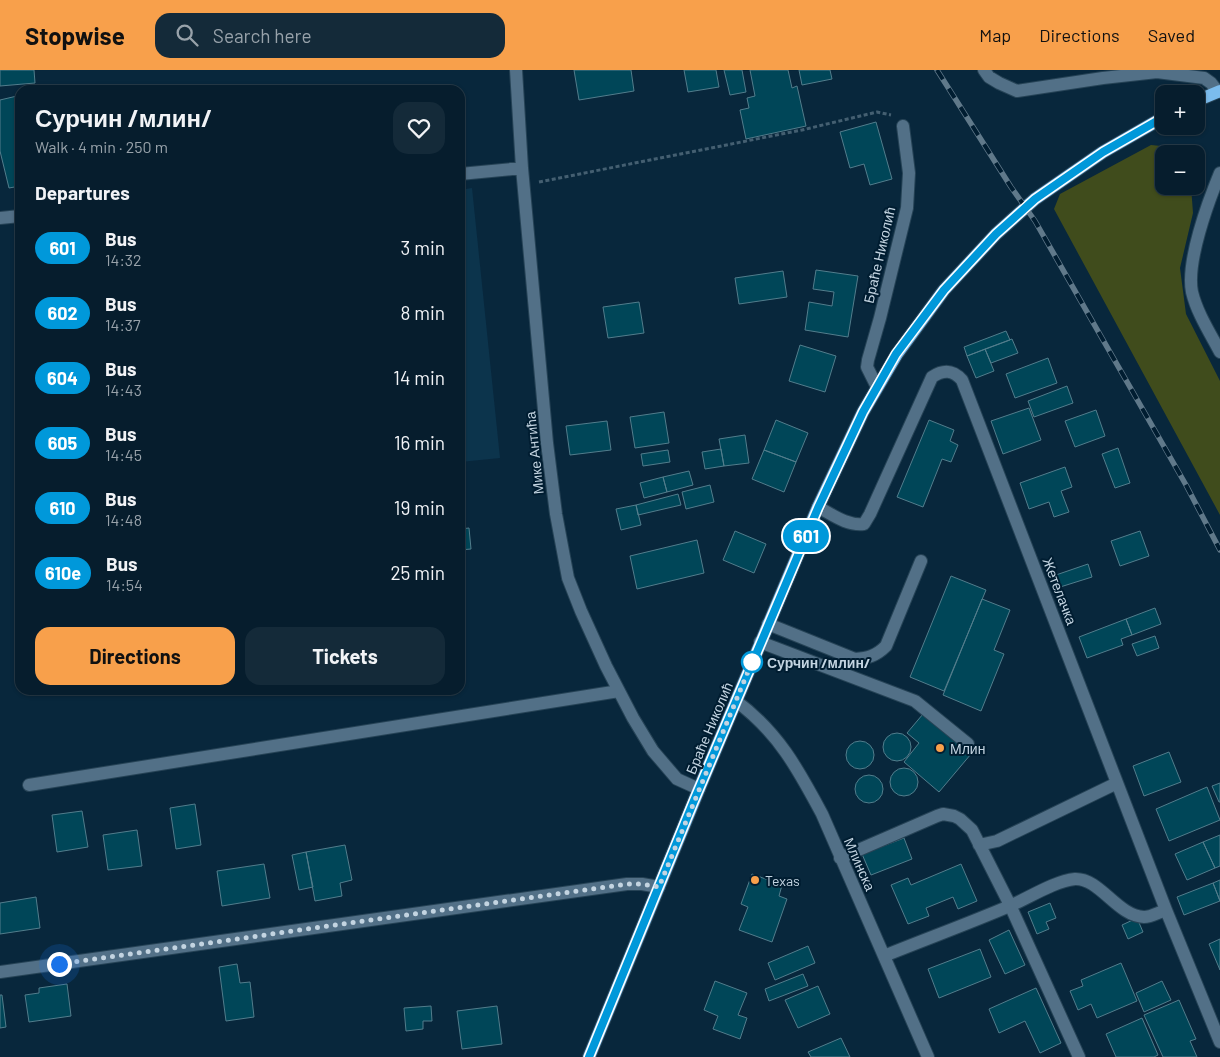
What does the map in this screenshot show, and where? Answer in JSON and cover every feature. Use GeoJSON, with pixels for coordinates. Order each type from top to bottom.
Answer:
{"type":"FeatureCollection","features":[{"type":"Feature","properties":{"kind":"main road"},"geometry":{"type":"LineString","coordinates":[[1205,97],[1219,92]]}},
{"type":"Feature","properties":{"kind":"main road","name":"Браће Николић"},"geometry":{"type":"LineString","coordinates":[[589,1057],[760,642],[818,508],[845,448],[896,354],[944,290],[996,234],[1035,199],[1103,152],[1155,122]]}},
{"type":"Feature","properties":{"kind":"street","name":"Мике Антића"},"geometry":{"type":"LineString","coordinates":[[516,70],[522,168],[548,443],[556,514],[568,578],[581,612],[619,691],[653,751],[677,779],[699,789]]}},
{"type":"Feature","properties":{"kind":"street"},"geometry":{"type":"LineString","coordinates":[[984,70],[989,77],[998,83],[1017,91],[1158,72],[1204,78],[1219,92]]}},
{"type":"Feature","properties":{"kind":"street","name":"Браће Николић"},"geometry":{"type":"LineString","coordinates":[[877,387],[867,367],[906,208],[909,173],[903,126]]}},
{"type":"Feature","properties":{"kind":"street"},"geometry":{"type":"LineString","coordinates":[[465,174],[522,168]]}},
{"type":"Feature","properties":{"kind":"street"},"geometry":{"type":"LineString","coordinates":[[1220,173],[1195,250],[1192,274],[1192,290],[1196,304],[1220,352]]}},
{"type":"Feature","properties":{"kind":"street"},"geometry":{"type":"LineString","coordinates":[[0,218],[15,216]]}},
{"type":"Feature","properties":{"kind":"street","name":"Жетелачка"},"geometry":{"type":"LineString","coordinates":[[818,508],[848,523],[864,524],[932,377],[943,371],[954,372],[962,380],[1116,783],[1220,1042]]}},
{"type":"Feature","properties":{"kind":"street"},"geometry":{"type":"LineString","coordinates":[[768,624],[855,659],[868,658],[878,654],[886,646],[921,561]]}},
{"type":"Feature","properties":{"kind":"street"},"geometry":{"type":"LineString","coordinates":[[760,642],[914,701],[968,744]]}},
{"type":"Feature","properties":{"kind":"street"},"geometry":{"type":"LineString","coordinates":[[29,785],[619,691]]}},
{"type":"Feature","properties":{"kind":"street","name":"Млинска"},"geometry":{"type":"LineString","coordinates":[[736,701],[755,715],[774,735],[789,756],[822,814],[928,1057]]}},
{"type":"Feature","properties":{"kind":"street"},"geometry":{"type":"LineString","coordinates":[[979,845],[997,841],[1116,783]]}},
{"type":"Feature","properties":{"kind":"street"},"geometry":{"type":"LineString","coordinates":[[840,858],[943,814],[960,819],[972,830],[1010,905],[1079,1057]]}},
{"type":"Feature","properties":{"kind":"street"},"geometry":{"type":"LineString","coordinates":[[884,956],[1063,882],[1084,879],[1117,905],[1134,915],[1150,916],[1166,910]]}},
{"type":"Feature","properties":{"kind":"street"},"geometry":{"type":"LineString","coordinates":[[0,972],[627,884],[659,887]]}},
{"type":"Feature","properties":{"kind":"path"},"geometry":{"type":"LineString","coordinates":[[524,185],[802,130],[877,112],[890,115],[903,126]]}},
{"type":"Feature","properties":{"kind":"shaded area"},"geometry":{"type":"Polygon","coordinates":[[[472,188],[500,458],[465,462],[465,189],[472,188]]]}},
{"type":"Feature","properties":{"kind":"green space"},"geometry":{"type":"Polygon","coordinates":[[[1151,145],[1155,145],[1155,195],[1192,195],[1193,213],[1180,268],[1186,314],[1220,381],[1220,515],[1054,209],[1060,194],[1151,145]]]}},
{"type":"Feature","properties":{"kind":"building"},"geometry":{"type":"Polygon","coordinates":[[[0,70],[34,70],[35,83],[0,86],[0,70]]]}},
{"type":"Feature","properties":{"kind":"building"},"geometry":{"type":"Polygon","coordinates":[[[574,70],[631,70],[634,91],[579,100],[574,70]]]}},
{"type":"Feature","properties":{"kind":"building"},"geometry":{"type":"Polygon","coordinates":[[[684,70],[716,70],[719,87],[688,92],[684,70]]]}},
{"type":"Feature","properties":{"kind":"building"},"geometry":{"type":"Polygon","coordinates":[[[724,70],[742,70],[746,92],[730,95],[724,70]]]}},
{"type":"Feature","properties":{"kind":"building"},"geometry":{"type":"Polygon","coordinates":[[[750,70],[788,70],[792,88],[797,86],[806,126],[746,139],[740,110],[749,108],[747,98],[755,96],[750,70]]]}},
{"type":"Feature","properties":{"kind":"building"},"geometry":{"type":"Polygon","coordinates":[[[799,70],[830,70],[832,79],[802,85],[799,70]]]}},
{"type":"Feature","properties":{"kind":"building"},"geometry":{"type":"Polygon","coordinates":[[[15,96],[15,187],[9,188],[0,151],[0,100],[15,96]]]}},
{"type":"Feature","properties":{"kind":"building"},"geometry":{"type":"Polygon","coordinates":[[[876,122],[892,179],[870,185],[864,164],[850,168],[840,132],[876,122]]]}},
{"type":"Feature","properties":{"kind":"building"},"geometry":{"type":"Polygon","coordinates":[[[816,270],[858,276],[848,337],[805,330],[809,302],[832,306],[834,292],[813,289],[816,270]]]}},
{"type":"Feature","properties":{"kind":"building"},"geometry":{"type":"Polygon","coordinates":[[[783,271],[787,297],[739,304],[735,278],[783,271]]]}},
{"type":"Feature","properties":{"kind":"building"},"geometry":{"type":"Polygon","coordinates":[[[639,302],[644,333],[608,338],[603,307],[639,302]]]}},
{"type":"Feature","properties":{"kind":"building"},"geometry":{"type":"Polygon","coordinates":[[[1006,331],[1010,340],[967,356],[964,347],[1006,331]]]}},
{"type":"Feature","properties":{"kind":"building"},"geometry":{"type":"Polygon","coordinates":[[[1012,339],[1018,353],[991,363],[985,349],[1012,339]]]}},
{"type":"Feature","properties":{"kind":"building"},"geometry":{"type":"Polygon","coordinates":[[[800,345],[836,356],[825,392],[789,381],[800,345]]]}},
{"type":"Feature","properties":{"kind":"building"},"geometry":{"type":"Polygon","coordinates":[[[985,349],[994,371],[976,378],[967,356],[985,349]]]}},
{"type":"Feature","properties":{"kind":"building"},"geometry":{"type":"Polygon","coordinates":[[[1048,358],[1057,383],[1015,398],[1006,374],[1048,358]]]}},
{"type":"Feature","properties":{"kind":"building"},"geometry":{"type":"Polygon","coordinates":[[[1067,386],[1073,403],[1034,417],[1028,401],[1067,386]]]}},
{"type":"Feature","properties":{"kind":"building"},"geometry":{"type":"Polygon","coordinates":[[[1029,408],[1041,440],[1003,454],[991,421],[1029,408]]]}},
{"type":"Feature","properties":{"kind":"building"},"geometry":{"type":"Polygon","coordinates":[[[1096,410],[1105,436],[1075,447],[1065,421],[1096,410]]]}},
{"type":"Feature","properties":{"kind":"building"},"geometry":{"type":"Polygon","coordinates":[[[664,412],[669,443],[635,448],[630,417],[664,412]]]}},
{"type":"Feature","properties":{"kind":"building"},"geometry":{"type":"Polygon","coordinates":[[[776,420],[808,433],[796,462],[764,450],[776,420]]]}},
{"type":"Feature","properties":{"kind":"building"},"geometry":{"type":"Polygon","coordinates":[[[929,420],[954,430],[950,441],[958,445],[951,462],[942,459],[923,507],[897,497],[929,420]]]}},
{"type":"Feature","properties":{"kind":"building"},"geometry":{"type":"Polygon","coordinates":[[[607,421],[611,450],[570,455],[566,426],[607,421]]]}},
{"type":"Feature","properties":{"kind":"building"},"geometry":{"type":"Polygon","coordinates":[[[745,435],[749,463],[724,466],[719,439],[745,435]]]}},
{"type":"Feature","properties":{"kind":"building"},"geometry":{"type":"Polygon","coordinates":[[[1118,448],[1130,483],[1115,488],[1102,454],[1118,448]]]}},
{"type":"Feature","properties":{"kind":"building"},"geometry":{"type":"Polygon","coordinates":[[[721,449],[724,466],[705,469],[702,452],[721,449]]]}},
{"type":"Feature","properties":{"kind":"building"},"geometry":{"type":"Polygon","coordinates":[[[668,450],[670,462],[643,466],[641,454],[668,450]]]}},
{"type":"Feature","properties":{"kind":"building"},"geometry":{"type":"Polygon","coordinates":[[[764,450],[796,462],[784,492],[752,479],[764,450]]]}},
{"type":"Feature","properties":{"kind":"building"},"geometry":{"type":"Polygon","coordinates":[[[1065,467],[1072,487],[1061,491],[1069,512],[1054,517],[1049,502],[1029,509],[1020,483],[1065,467]]]}},
{"type":"Feature","properties":{"kind":"building"},"geometry":{"type":"Polygon","coordinates":[[[689,471],[693,485],[667,492],[663,477],[689,471]]]}},
{"type":"Feature","properties":{"kind":"building"},"geometry":{"type":"Polygon","coordinates":[[[663,477],[667,492],[644,498],[640,483],[663,477]]]}},
{"type":"Feature","properties":{"kind":"building"},"geometry":{"type":"Polygon","coordinates":[[[710,485],[714,502],[686,509],[682,492],[710,485]]]}},
{"type":"Feature","properties":{"kind":"building"},"geometry":{"type":"Polygon","coordinates":[[[678,494],[681,505],[638,515],[636,505],[678,494]]]}},
{"type":"Feature","properties":{"kind":"building"},"geometry":{"type":"Polygon","coordinates":[[[636,505],[641,525],[621,530],[616,509],[636,505]]]}},
{"type":"Feature","properties":{"kind":"building"},"geometry":{"type":"Polygon","coordinates":[[[465,528],[469,528],[471,549],[465,550],[465,528]]]}},
{"type":"Feature","properties":{"kind":"building"},"geometry":{"type":"Polygon","coordinates":[[[735,531],[766,544],[754,573],[723,560],[735,531]]]}},
{"type":"Feature","properties":{"kind":"building"},"geometry":{"type":"Polygon","coordinates":[[[1140,531],[1149,556],[1120,566],[1111,541],[1140,531]]]}},
{"type":"Feature","properties":{"kind":"building"},"geometry":{"type":"Polygon","coordinates":[[[697,540],[704,573],[637,589],[630,556],[697,540]]]}},
{"type":"Feature","properties":{"kind":"building"},"geometry":{"type":"Polygon","coordinates":[[[1088,564],[1092,577],[1057,588],[1053,576],[1088,564]]]}},
{"type":"Feature","properties":{"kind":"building"},"geometry":{"type":"Polygon","coordinates":[[[951,576],[986,590],[944,691],[910,677],[951,576]]]}},
{"type":"Feature","properties":{"kind":"building"},"geometry":{"type":"Polygon","coordinates":[[[982,599],[1010,610],[994,650],[1004,654],[981,711],[943,695],[982,599]]]}},
{"type":"Feature","properties":{"kind":"building"},"geometry":{"type":"Polygon","coordinates":[[[1155,608],[1161,624],[1132,635],[1126,619],[1155,608]]]}},
{"type":"Feature","properties":{"kind":"building"},"geometry":{"type":"Polygon","coordinates":[[[1126,619],[1132,635],[1121,639],[1123,645],[1087,658],[1079,637],[1126,619]]]}},
{"type":"Feature","properties":{"kind":"building"},"geometry":{"type":"Polygon","coordinates":[[[1155,636],[1159,648],[1137,656],[1132,644],[1155,636]]]}},
{"type":"Feature","properties":{"kind":"building","name":"Млин"},"geometry":{"type":"Polygon","coordinates":[[[923,714],[971,754],[939,792],[904,762],[919,743],[907,733],[923,714]]]}},
{"type":"Feature","properties":{"kind":"building"},"geometry":{"type":"Polygon","coordinates":[[[897,733],[907,737],[911,747],[907,757],[897,761],[887,757],[883,747],[887,737],[897,733]]]}},
{"type":"Feature","properties":{"kind":"building"},"geometry":{"type":"Polygon","coordinates":[[[860,741],[870,745],[874,755],[870,765],[860,769],[850,765],[846,755],[850,745],[860,741]]]}},
{"type":"Feature","properties":{"kind":"building"},"geometry":{"type":"Polygon","coordinates":[[[1169,752],[1181,782],[1144,796],[1133,766],[1169,752]]]}},
{"type":"Feature","properties":{"kind":"building"},"geometry":{"type":"Polygon","coordinates":[[[904,768],[914,772],[918,782],[914,792],[904,796],[894,792],[890,782],[894,772],[904,768]]]}},
{"type":"Feature","properties":{"kind":"building"},"geometry":{"type":"Polygon","coordinates":[[[869,775],[879,779],[883,789],[879,799],[869,803],[859,799],[855,789],[859,779],[869,775]]]}},
{"type":"Feature","properties":{"kind":"building"},"geometry":{"type":"Polygon","coordinates":[[[1220,783],[1220,802],[1219,802],[1212,786],[1220,783]]]}},
{"type":"Feature","properties":{"kind":"building"},"geometry":{"type":"Polygon","coordinates":[[[1207,787],[1220,820],[1169,841],[1156,809],[1207,787]]]}},
{"type":"Feature","properties":{"kind":"building"},"geometry":{"type":"Polygon","coordinates":[[[195,804],[201,845],[176,849],[170,808],[195,804]]]}},
{"type":"Feature","properties":{"kind":"building"},"geometry":{"type":"Polygon","coordinates":[[[82,811],[88,847],[57,852],[52,815],[82,811]]]}},
{"type":"Feature","properties":{"kind":"building"},"geometry":{"type":"Polygon","coordinates":[[[137,830],[142,866],[108,870],[103,835],[137,830]]]}},
{"type":"Feature","properties":{"kind":"building"},"geometry":{"type":"Polygon","coordinates":[[[1220,835],[1220,866],[1215,868],[1203,842],[1220,835]]]}},
{"type":"Feature","properties":{"kind":"building"},"geometry":{"type":"Polygon","coordinates":[[[904,838],[912,859],[871,875],[862,854],[904,838]]]}},
{"type":"Feature","properties":{"kind":"building"},"geometry":{"type":"Polygon","coordinates":[[[1203,842],[1215,868],[1187,880],[1175,854],[1203,842]]]}},
{"type":"Feature","properties":{"kind":"building"},"geometry":{"type":"Polygon","coordinates":[[[345,845],[352,880],[340,883],[342,896],[315,901],[306,852],[345,845]]]}},
{"type":"Feature","properties":{"kind":"building"},"geometry":{"type":"Polygon","coordinates":[[[306,852],[313,887],[299,890],[292,855],[306,852]]]}},
{"type":"Feature","properties":{"kind":"building"},"geometry":{"type":"Polygon","coordinates":[[[264,864],[270,898],[222,906],[217,871],[264,864]]]}},
{"type":"Feature","properties":{"kind":"building"},"geometry":{"type":"Polygon","coordinates":[[[961,864],[977,901],[958,909],[953,897],[926,908],[929,916],[908,924],[891,885],[908,878],[911,885],[961,864]]]}},
{"type":"Feature","properties":{"kind":"building"},"geometry":{"type":"Polygon","coordinates":[[[752,874],[782,885],[779,896],[787,899],[772,942],[739,930],[748,907],[741,904],[752,874]]]}},
{"type":"Feature","properties":{"kind":"building"},"geometry":{"type":"Polygon","coordinates":[[[1220,880],[1220,901],[1213,883],[1220,880]]]}},
{"type":"Feature","properties":{"kind":"building"},"geometry":{"type":"Polygon","coordinates":[[[1213,883],[1220,901],[1184,915],[1177,897],[1213,883]]]}},
{"type":"Feature","properties":{"kind":"building"},"geometry":{"type":"Polygon","coordinates":[[[36,897],[40,928],[0,934],[0,903],[36,897]]]}},
{"type":"Feature","properties":{"kind":"building"},"geometry":{"type":"Polygon","coordinates":[[[1050,903],[1056,918],[1046,922],[1049,929],[1037,934],[1028,912],[1050,903]]]}},
{"type":"Feature","properties":{"kind":"building"},"geometry":{"type":"Polygon","coordinates":[[[1137,918],[1143,932],[1128,939],[1122,925],[1137,918]]]}},
{"type":"Feature","properties":{"kind":"building"},"geometry":{"type":"Polygon","coordinates":[[[1009,930],[1025,965],[1005,974],[989,940],[1009,930]]]}},
{"type":"Feature","properties":{"kind":"building"},"geometry":{"type":"Polygon","coordinates":[[[1220,939],[1220,970],[1209,944],[1220,939]]]}},
{"type":"Feature","properties":{"kind":"building"},"geometry":{"type":"Polygon","coordinates":[[[808,946],[815,963],[775,980],[768,963],[808,946]]]}},
{"type":"Feature","properties":{"kind":"building"},"geometry":{"type":"Polygon","coordinates":[[[980,949],[991,977],[939,998],[928,969],[980,949]]]}},
{"type":"Feature","properties":{"kind":"building"},"geometry":{"type":"Polygon","coordinates":[[[1121,963],[1137,1001],[1097,1018],[1091,1004],[1078,1010],[1070,991],[1083,986],[1081,980],[1121,963]]]}},
{"type":"Feature","properties":{"kind":"building"},"geometry":{"type":"Polygon","coordinates":[[[237,964],[240,983],[250,982],[254,1017],[226,1021],[219,967],[237,964]]]}},
{"type":"Feature","properties":{"kind":"building"},"geometry":{"type":"Polygon","coordinates":[[[803,974],[808,986],[769,1001],[765,989],[803,974]]]}},
{"type":"Feature","properties":{"kind":"building"},"geometry":{"type":"Polygon","coordinates":[[[715,981],[747,993],[738,1015],[747,1018],[740,1039],[713,1029],[718,1016],[704,1010],[715,981]]]}},
{"type":"Feature","properties":{"kind":"building"},"geometry":{"type":"Polygon","coordinates":[[[1162,981],[1171,1000],[1144,1012],[1136,993],[1162,981]]]}},
{"type":"Feature","properties":{"kind":"building"},"geometry":{"type":"Polygon","coordinates":[[[67,984],[71,1016],[29,1022],[25,995],[39,993],[39,988],[67,984]]]}},
{"type":"Feature","properties":{"kind":"building"},"geometry":{"type":"Polygon","coordinates":[[[818,986],[830,1014],[798,1028],[785,1000],[818,986]]]}},
{"type":"Feature","properties":{"kind":"building"},"geometry":{"type":"Polygon","coordinates":[[[1036,988],[1061,1043],[1040,1053],[1025,1021],[999,1033],[989,1009],[1036,988]]]}},
{"type":"Feature","properties":{"kind":"building"},"geometry":{"type":"Polygon","coordinates":[[[0,995],[2,995],[6,1027],[0,1028],[0,995]]]}},
{"type":"Feature","properties":{"kind":"building"},"geometry":{"type":"Polygon","coordinates":[[[1179,1000],[1196,1039],[1190,1041],[1197,1057],[1163,1057],[1144,1015],[1179,1000]]]}},
{"type":"Feature","properties":{"kind":"building"},"geometry":{"type":"Polygon","coordinates":[[[431,1006],[432,1021],[423,1021],[423,1029],[406,1031],[404,1008],[431,1006]]]}},
{"type":"Feature","properties":{"kind":"building"},"geometry":{"type":"Polygon","coordinates":[[[497,1006],[502,1044],[462,1049],[457,1011],[497,1006]]]}},
{"type":"Feature","properties":{"kind":"building"},"geometry":{"type":"Polygon","coordinates":[[[1142,1018],[1158,1055],[1154,1057],[1116,1057],[1106,1034],[1142,1018]]]}},
{"type":"Feature","properties":{"kind":"building"},"geometry":{"type":"Polygon","coordinates":[[[841,1038],[850,1057],[811,1057],[808,1052],[841,1038]]]}},
{"type":"Feature","properties":{"kind":"railway"},"geometry":{"type":"LineString","coordinates":[[937,70],[1011,187],[1035,221],[1186,485],[1220,550]]}},
{"type":"Feature","properties":{"kind":"bus line","name":"601"},"geometry":{"type":"LineString","coordinates":[[589,1057],[760,642],[818,508],[863,412],[896,354],[944,290],[996,234],[1035,199],[1061,180],[1103,152],[1155,122]]}},
{"type":"Feature","properties":{"kind":"place","name":"Сурчин /млин/"},"geometry":{"type":"Point","coordinates":[752,662]}},
{"type":"Feature","properties":{"kind":"place","name":"Млин"},"geometry":{"type":"Point","coordinates":[940,748]}},
{"type":"Feature","properties":{"kind":"place","name":"Texas"},"geometry":{"type":"Point","coordinates":[755,880]}},
{"type":"Feature","properties":{"kind":"route"},"geometry":{"type":"LineString","coordinates":[[59,964],[627,884],[659,887],[754,657],[752,662]]}}]}
